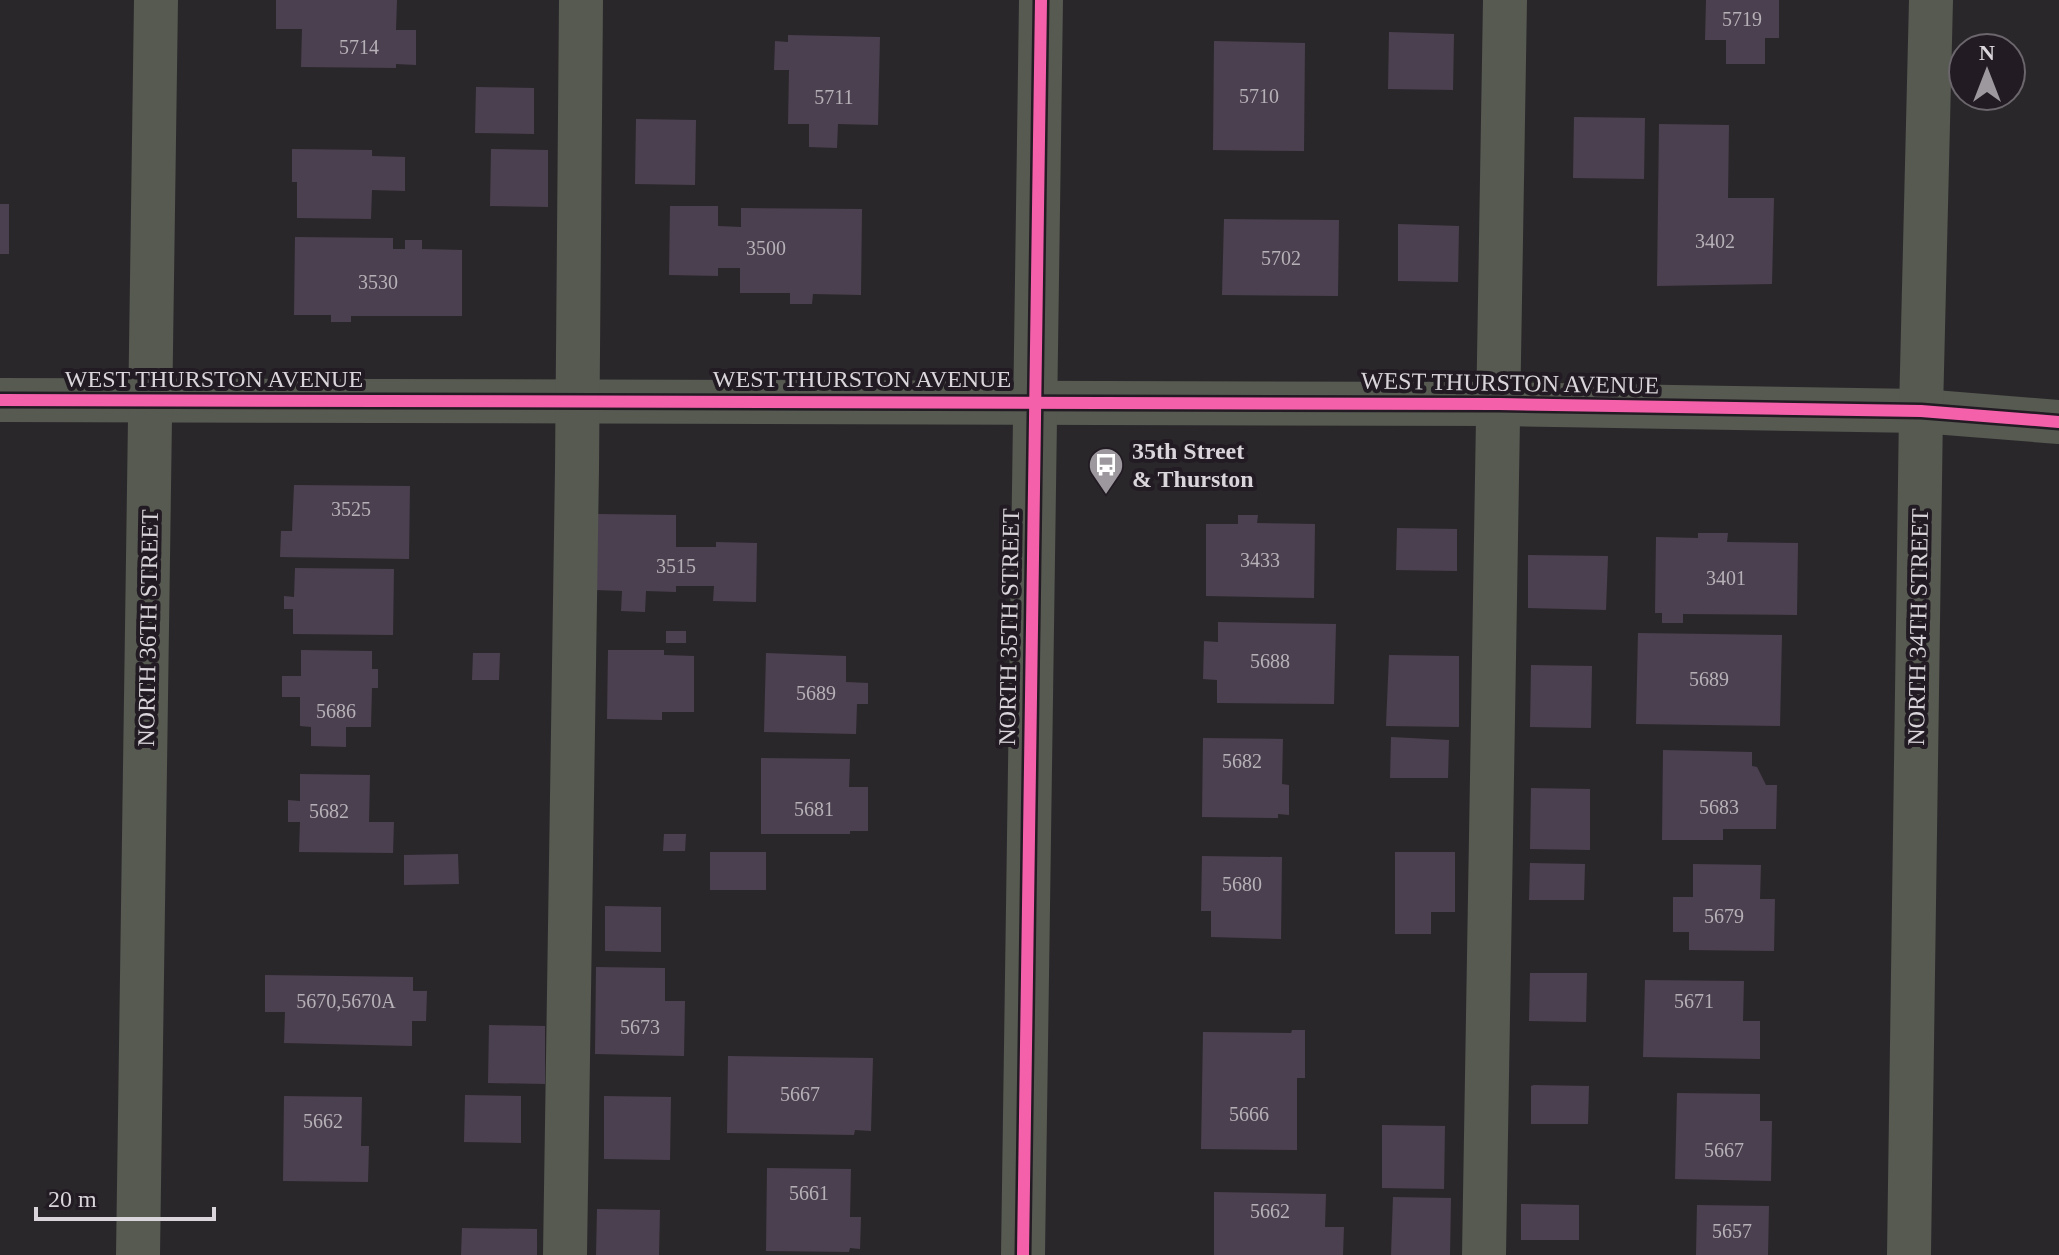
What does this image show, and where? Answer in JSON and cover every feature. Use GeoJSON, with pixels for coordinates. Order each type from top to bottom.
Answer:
{"type":"FeatureCollection","features":[{"type":"Feature","properties":{"kind":"street","name":"NORTH 36TH STREET"},"geometry":{"type":"LineString","coordinates":[[138,1255],[156,0]]}},
{"type":"Feature","properties":{"kind":"street"},"geometry":{"type":"LineString","coordinates":[[565,1255],[581,0]]}},
{"type":"Feature","properties":{"kind":"street","name":"NORTH 35TH STREET"},"geometry":{"type":"LineString","coordinates":[[1023,1255],[1041,0]]}},
{"type":"Feature","properties":{"kind":"street"},"geometry":{"type":"LineString","coordinates":[[1484,1255],[1505,0]]}},
{"type":"Feature","properties":{"kind":"street","name":"NORTH 34TH STREET"},"geometry":{"type":"LineString","coordinates":[[1909,1255],[1921,411],[1931,0]]}},
{"type":"Feature","properties":{"kind":"street","name":"WEST THURSTON AVENUE"},"geometry":{"type":"LineString","coordinates":[[0,400],[1499,404],[1921,411],[2059,422]]}},
{"type":"Feature","properties":{"kind":"building"},"geometry":{"type":"Polygon","coordinates":[[[276,0],[397,0],[396,30],[416,30],[416,65],[396,64],[396,68],[301,67],[302,29],[276,29],[276,0]]]}},
{"type":"Feature","properties":{"kind":"building"},"geometry":{"type":"Polygon","coordinates":[[[1706,0],[1779,0],[1779,38],[1765,38],[1765,64],[1726,64],[1726,40],[1705,40],[1706,0]]]}},
{"type":"Feature","properties":{"kind":"building"},"geometry":{"type":"Polygon","coordinates":[[[1389,32],[1454,34],[1453,90],[1388,89],[1389,32]]]}},
{"type":"Feature","properties":{"kind":"building"},"geometry":{"type":"Polygon","coordinates":[[[788,35],[880,37],[878,125],[838,124],[837,148],[809,147],[809,124],[788,124],[789,70],[774,70],[775,41],[788,42],[788,35]]]}},
{"type":"Feature","properties":{"kind":"building"},"geometry":{"type":"Polygon","coordinates":[[[1214,41],[1305,43],[1304,151],[1213,150],[1214,41]]]}},
{"type":"Feature","properties":{"kind":"building"},"geometry":{"type":"Polygon","coordinates":[[[476,87],[534,88],[534,134],[475,133],[476,87]]]}},
{"type":"Feature","properties":{"kind":"building"},"geometry":{"type":"Polygon","coordinates":[[[1574,117],[1645,118],[1644,179],[1573,178],[1574,117]]]}},
{"type":"Feature","properties":{"kind":"building"},"geometry":{"type":"Polygon","coordinates":[[[636,119],[696,120],[695,185],[635,184],[636,119]]]}},
{"type":"Feature","properties":{"kind":"building"},"geometry":{"type":"Polygon","coordinates":[[[1659,124],[1729,125],[1728,198],[1774,198],[1772,284],[1657,286],[1659,124]]]}},
{"type":"Feature","properties":{"kind":"building"},"geometry":{"type":"Polygon","coordinates":[[[292,149],[372,150],[372,156],[405,157],[405,191],[372,190],[371,219],[297,218],[297,182],[292,182],[292,149]]]}},
{"type":"Feature","properties":{"kind":"building"},"geometry":{"type":"Polygon","coordinates":[[[491,149],[548,150],[548,207],[490,206],[491,149]]]}},
{"type":"Feature","properties":{"kind":"building"},"geometry":{"type":"Polygon","coordinates":[[[0,204],[9,204],[9,254],[0,254],[0,204]]]}},
{"type":"Feature","properties":{"kind":"building"},"geometry":{"type":"Polygon","coordinates":[[[670,206],[718,206],[718,226],[741,227],[741,208],[862,209],[861,295],[813,294],[812,304],[790,304],[790,293],[740,293],[740,268],[718,268],[718,276],[669,275],[670,206]]]}},
{"type":"Feature","properties":{"kind":"building"},"geometry":{"type":"Polygon","coordinates":[[[1224,219],[1339,220],[1338,296],[1222,295],[1224,219]]]}},
{"type":"Feature","properties":{"kind":"building"},"geometry":{"type":"Polygon","coordinates":[[[1398,224],[1459,226],[1458,282],[1398,281],[1398,224]]]}},
{"type":"Feature","properties":{"kind":"building"},"geometry":{"type":"Polygon","coordinates":[[[295,237],[393,238],[393,249],[405,249],[405,240],[422,240],[422,249],[462,250],[462,316],[351,316],[351,322],[331,322],[331,315],[294,315],[295,237]]]}},
{"type":"Feature","properties":{"kind":"building"},"geometry":{"type":"Polygon","coordinates":[[[294,485],[410,486],[409,559],[280,557],[281,531],[292,531],[294,485]]]}},
{"type":"Feature","properties":{"kind":"building"},"geometry":{"type":"Polygon","coordinates":[[[597,514],[676,515],[676,547],[716,547],[716,542],[757,543],[756,602],[713,601],[714,586],[676,586],[676,592],[646,591],[645,612],[621,611],[622,591],[596,590],[597,514]]]}},
{"type":"Feature","properties":{"kind":"building"},"geometry":{"type":"Polygon","coordinates":[[[1238,515],[1258,515],[1257,523],[1315,524],[1314,598],[1206,596],[1206,524],[1238,524],[1238,515]]]}},
{"type":"Feature","properties":{"kind":"building"},"geometry":{"type":"Polygon","coordinates":[[[1397,528],[1457,529],[1457,571],[1396,570],[1397,528]]]}},
{"type":"Feature","properties":{"kind":"building"},"geometry":{"type":"Polygon","coordinates":[[[1698,533],[1728,533],[1727,542],[1798,543],[1797,615],[1683,614],[1683,623],[1662,623],[1662,613],[1655,613],[1656,537],[1698,538],[1698,533]]]}},
{"type":"Feature","properties":{"kind":"building"},"geometry":{"type":"Polygon","coordinates":[[[1528,555],[1608,556],[1606,610],[1528,608],[1528,555]]]}},
{"type":"Feature","properties":{"kind":"building"},"geometry":{"type":"Polygon","coordinates":[[[295,568],[394,569],[393,635],[293,634],[293,609],[284,609],[284,596],[294,597],[295,568]]]}},
{"type":"Feature","properties":{"kind":"building"},"geometry":{"type":"Polygon","coordinates":[[[1218,622],[1336,624],[1334,704],[1217,703],[1217,680],[1203,679],[1204,641],[1218,642],[1218,622]]]}},
{"type":"Feature","properties":{"kind":"building"},"geometry":{"type":"Polygon","coordinates":[[[666,631],[686,631],[686,643],[666,643],[666,631]]]}},
{"type":"Feature","properties":{"kind":"building"},"geometry":{"type":"Polygon","coordinates":[[[1638,633],[1782,635],[1780,726],[1636,724],[1638,633]]]}},
{"type":"Feature","properties":{"kind":"building"},"geometry":{"type":"Polygon","coordinates":[[[301,650],[372,651],[372,669],[378,669],[378,688],[372,688],[371,727],[346,727],[346,747],[311,746],[311,727],[300,726],[300,697],[282,697],[282,676],[301,676],[301,650]]]}},
{"type":"Feature","properties":{"kind":"building"},"geometry":{"type":"Polygon","coordinates":[[[608,650],[664,650],[664,655],[694,656],[694,712],[662,712],[662,720],[607,719],[608,650]]]}},
{"type":"Feature","properties":{"kind":"building"},"geometry":{"type":"Polygon","coordinates":[[[473,653],[500,653],[499,680],[472,680],[473,653]]]}},
{"type":"Feature","properties":{"kind":"building"},"geometry":{"type":"Polygon","coordinates":[[[766,653],[846,656],[846,682],[868,683],[868,704],[857,704],[856,734],[764,732],[766,653]]]}},
{"type":"Feature","properties":{"kind":"building"},"geometry":{"type":"Polygon","coordinates":[[[1389,655],[1459,656],[1459,727],[1386,726],[1389,655]]]}},
{"type":"Feature","properties":{"kind":"building"},"geometry":{"type":"Polygon","coordinates":[[[1531,665],[1592,666],[1591,728],[1530,727],[1531,665]]]}},
{"type":"Feature","properties":{"kind":"building"},"geometry":{"type":"Polygon","coordinates":[[[1391,737],[1449,740],[1448,778],[1390,778],[1391,737]]]}},
{"type":"Feature","properties":{"kind":"building"},"geometry":{"type":"Polygon","coordinates":[[[1203,738],[1283,739],[1282,784],[1289,785],[1289,815],[1278,814],[1278,818],[1202,817],[1203,738]]]}},
{"type":"Feature","properties":{"kind":"building"},"geometry":{"type":"Polygon","coordinates":[[[1663,750],[1752,752],[1752,766],[1757,767],[1766,785],[1777,785],[1776,829],[1723,829],[1723,840],[1662,840],[1663,750]]]}},
{"type":"Feature","properties":{"kind":"building"},"geometry":{"type":"Polygon","coordinates":[[[761,758],[850,759],[849,787],[868,787],[868,831],[850,831],[850,834],[761,834],[761,758]]]}},
{"type":"Feature","properties":{"kind":"building"},"geometry":{"type":"Polygon","coordinates":[[[300,774],[370,775],[369,822],[394,822],[393,853],[299,852],[300,822],[288,822],[288,800],[300,801],[300,774]]]}},
{"type":"Feature","properties":{"kind":"building"},"geometry":{"type":"Polygon","coordinates":[[[1531,788],[1590,789],[1590,850],[1530,849],[1531,788]]]}},
{"type":"Feature","properties":{"kind":"building"},"geometry":{"type":"Polygon","coordinates":[[[664,834],[686,834],[685,851],[663,851],[664,834]]]}},
{"type":"Feature","properties":{"kind":"building"},"geometry":{"type":"Polygon","coordinates":[[[710,852],[766,852],[766,890],[710,890],[710,852]]]}},
{"type":"Feature","properties":{"kind":"building"},"geometry":{"type":"Polygon","coordinates":[[[1395,852],[1455,852],[1455,912],[1431,912],[1431,934],[1395,934],[1395,852]]]}},
{"type":"Feature","properties":{"kind":"building"},"geometry":{"type":"Polygon","coordinates":[[[458,854],[459,884],[404,885],[404,855],[458,854]]]}},
{"type":"Feature","properties":{"kind":"building"},"geometry":{"type":"Polygon","coordinates":[[[1202,856],[1282,857],[1281,939],[1211,937],[1211,911],[1201,911],[1202,856]]]}},
{"type":"Feature","properties":{"kind":"building"},"geometry":{"type":"Polygon","coordinates":[[[1530,863],[1585,864],[1584,900],[1529,900],[1530,863]]]}},
{"type":"Feature","properties":{"kind":"building"},"geometry":{"type":"Polygon","coordinates":[[[1693,864],[1761,865],[1760,899],[1775,899],[1774,951],[1689,950],[1689,932],[1673,932],[1673,897],[1693,897],[1693,864]]]}},
{"type":"Feature","properties":{"kind":"building"},"geometry":{"type":"Polygon","coordinates":[[[605,906],[661,907],[661,952],[605,951],[605,906]]]}},
{"type":"Feature","properties":{"kind":"building"},"geometry":{"type":"Polygon","coordinates":[[[596,967],[665,968],[665,1001],[685,1001],[684,1056],[595,1054],[596,967]]]}},
{"type":"Feature","properties":{"kind":"building"},"geometry":{"type":"Polygon","coordinates":[[[1530,973],[1587,973],[1586,1022],[1529,1021],[1530,973]]]}},
{"type":"Feature","properties":{"kind":"building"},"geometry":{"type":"Polygon","coordinates":[[[265,975],[413,977],[413,991],[427,991],[426,1021],[412,1021],[412,1046],[284,1043],[285,1012],[265,1012],[265,975]]]}},
{"type":"Feature","properties":{"kind":"building"},"geometry":{"type":"Polygon","coordinates":[[[1645,980],[1744,981],[1743,1021],[1760,1021],[1760,1059],[1643,1057],[1645,980]]]}},
{"type":"Feature","properties":{"kind":"building"},"geometry":{"type":"Polygon","coordinates":[[[489,1025],[545,1026],[545,1084],[488,1083],[489,1025]]]}},
{"type":"Feature","properties":{"kind":"building"},"geometry":{"type":"Polygon","coordinates":[[[1292,1030],[1305,1030],[1305,1078],[1297,1078],[1297,1150],[1201,1149],[1203,1032],[1291,1033],[1292,1030]]]}},
{"type":"Feature","properties":{"kind":"building"},"geometry":{"type":"Polygon","coordinates":[[[728,1056],[873,1058],[871,1131],[855,1130],[854,1135],[727,1133],[728,1056]]]}},
{"type":"Feature","properties":{"kind":"building"},"geometry":{"type":"Polygon","coordinates":[[[1531,1086],[1589,1086],[1588,1124],[1531,1124],[1531,1086]]]}},
{"type":"Feature","properties":{"kind":"building"},"geometry":{"type":"Polygon","coordinates":[[[1677,1093],[1760,1094],[1760,1121],[1772,1121],[1771,1181],[1675,1179],[1677,1093]]]}},
{"type":"Feature","properties":{"kind":"building"},"geometry":{"type":"Polygon","coordinates":[[[465,1095],[521,1096],[521,1143],[464,1142],[465,1095]]]}},
{"type":"Feature","properties":{"kind":"building"},"geometry":{"type":"Polygon","coordinates":[[[284,1096],[362,1097],[361,1146],[369,1146],[368,1182],[283,1181],[284,1096]]]}},
{"type":"Feature","properties":{"kind":"building"},"geometry":{"type":"Polygon","coordinates":[[[604,1096],[671,1097],[670,1160],[604,1159],[604,1096]]]}},
{"type":"Feature","properties":{"kind":"building"},"geometry":{"type":"Polygon","coordinates":[[[1382,1125],[1445,1126],[1444,1189],[1382,1188],[1382,1125]]]}},
{"type":"Feature","properties":{"kind":"building"},"geometry":{"type":"Polygon","coordinates":[[[767,1168],[851,1169],[850,1217],[861,1217],[860,1249],[850,1248],[849,1252],[766,1251],[767,1168]]]}},
{"type":"Feature","properties":{"kind":"building"},"geometry":{"type":"Polygon","coordinates":[[[1214,1192],[1326,1194],[1325,1227],[1344,1227],[1343,1255],[1214,1255],[1214,1192]]]}},
{"type":"Feature","properties":{"kind":"building"},"geometry":{"type":"Polygon","coordinates":[[[1393,1197],[1451,1198],[1450,1255],[1391,1255],[1393,1197]]]}},
{"type":"Feature","properties":{"kind":"building"},"geometry":{"type":"Polygon","coordinates":[[[1521,1204],[1579,1205],[1579,1240],[1521,1240],[1521,1204]]]}},
{"type":"Feature","properties":{"kind":"building"},"geometry":{"type":"Polygon","coordinates":[[[1697,1205],[1769,1206],[1768,1255],[1696,1255],[1697,1205]]]}},
{"type":"Feature","properties":{"kind":"building"},"geometry":{"type":"Polygon","coordinates":[[[597,1209],[660,1210],[659,1255],[596,1255],[597,1209]]]}},
{"type":"Feature","properties":{"kind":"building"},"geometry":{"type":"Polygon","coordinates":[[[462,1228],[537,1229],[537,1255],[461,1255],[462,1228]]]}},
{"type":"Feature","properties":{"kind":"cycle path"},"geometry":{"type":"LineString","coordinates":[[1023,1255],[1041,0]]}},
{"type":"Feature","properties":{"kind":"cycle path"},"geometry":{"type":"LineString","coordinates":[[0,400],[1499,404],[1921,411],[2059,422]]}},
{"type":"Feature","properties":{"kind":"place","name":"35th Street & Thurston"},"geometry":{"type":"Point","coordinates":[1106,496]}}]}
